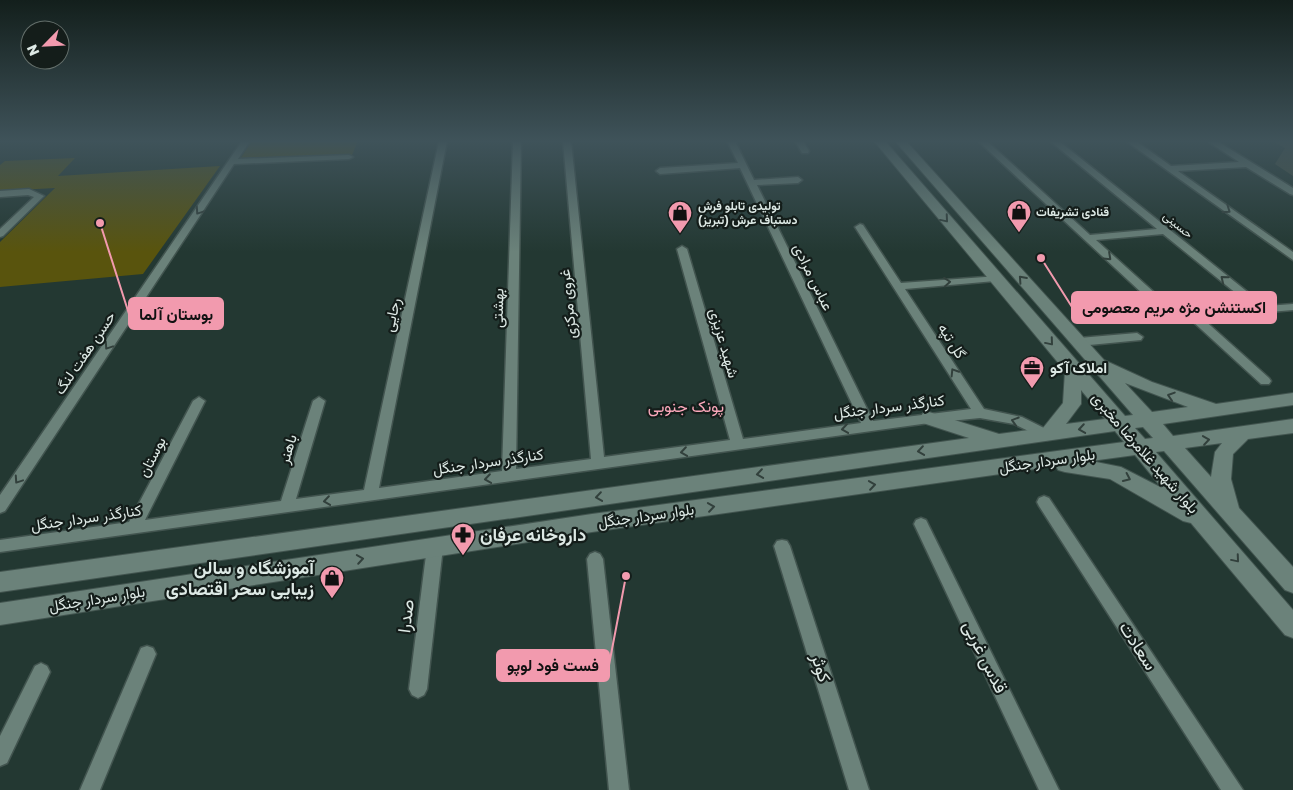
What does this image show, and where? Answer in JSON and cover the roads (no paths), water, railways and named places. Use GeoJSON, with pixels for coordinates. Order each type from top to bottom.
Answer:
{"type":"FeatureCollection","features":[{"type":"Feature","properties":{"kind":"main road","name":"بلوار شهید غلامرضا مخبری"},"geometry":{"type":"LineString","coordinates":[[910,178],[1293,627]]}},
{"type":"Feature","properties":{"kind":"main road","name":"بلوار شهید غلامرضا مخبری"},"geometry":{"type":"LineString","coordinates":[[933,178],[1293,583]]}},
{"type":"Feature","properties":{"kind":"main road"},"geometry":{"type":"LineString","coordinates":[[1094,360],[1146,386],[1217,411]]}},
{"type":"Feature","properties":{"kind":"main road"},"geometry":{"type":"LineString","coordinates":[[1047,435],[1072,404],[1073,370]]}},
{"type":"Feature","properties":{"kind":"main road","name":"بلوار سردار جنگل"},"geometry":{"type":"LineString","coordinates":[[0,582],[1293,399]]}},
{"type":"Feature","properties":{"kind":"main road"},"geometry":{"type":"LineString","coordinates":[[929,418],[997,440]]}},
{"type":"Feature","properties":{"kind":"main road","name":"بلوار سردار جنگل"},"geometry":{"type":"LineString","coordinates":[[5,616],[601,522],[1170,445],[1293,426]]}},
{"type":"Feature","properties":{"kind":"main road"},"geometry":{"type":"LineString","coordinates":[[1231,514],[1221,479],[1224,452],[1241,435]]}},
{"type":"Feature","properties":{"kind":"main road"},"geometry":{"type":"LineString","coordinates":[[1045,461],[1114,472],[1176,505],[1213,532]]}},
{"type":"Feature","properties":{"kind":"street","name":"حسن هفت لنگ"},"geometry":{"type":"LineString","coordinates":[[0,506],[221,178]]}},
{"type":"Feature","properties":{"kind":"street","name":"رجایی"},"geometry":{"type":"LineString","coordinates":[[370,495],[435,178]]}},
{"type":"Feature","properties":{"kind":"street","name":"بهشتی"},"geometry":{"type":"LineString","coordinates":[[509,476],[516,178]]}},
{"type":"Feature","properties":{"kind":"street","name":"غروی مرکزی"},"geometry":{"type":"LineString","coordinates":[[571,178],[598,463]]}},
{"type":"Feature","properties":{"kind":"street","name":"عباس مرادی"},"geometry":{"type":"LineString","coordinates":[[749,178],[869,426]]}},
{"type":"Feature","properties":{"kind":"street"},"geometry":{"type":"LineString","coordinates":[[1022,178],[1174,317],[1194,317],[1293,307]]}},
{"type":"Feature","properties":{"kind":"street","name":"حسینی"},"geometry":{"type":"LineString","coordinates":[[1100,178],[1262,309]]}},
{"type":"Feature","properties":{"kind":"street"},"geometry":{"type":"LineString","coordinates":[[1181,178],[1293,257]]}},
{"type":"Feature","properties":{"kind":"street"},"geometry":{"type":"LineString","coordinates":[[1270,178],[1293,192]]}},
{"type":"Feature","properties":{"kind":"street"},"geometry":{"type":"LineString","coordinates":[[752,183],[798,180]]}},
{"type":"Feature","properties":{"kind":"street"},"geometry":{"type":"LineString","coordinates":[[0,194],[28,192],[40,196],[0,234]]}},
{"type":"Feature","properties":{"kind":"street","name":"گل تپه"},"geometry":{"type":"LineString","coordinates":[[860,227],[980,413]]}},
{"type":"Feature","properties":{"kind":"street"},"geometry":{"type":"LineString","coordinates":[[1087,238],[1166,231]]}},
{"type":"Feature","properties":{"kind":"street","name":"شهید عزیزی"},"geometry":{"type":"LineString","coordinates":[[682,249],[738,444]]}},
{"type":"Feature","properties":{"kind":"street"},"geometry":{"type":"LineString","coordinates":[[899,286],[995,278]]}},
{"type":"Feature","properties":{"kind":"street"},"geometry":{"type":"LineString","coordinates":[[1194,317],[1265,381]]}},
{"type":"Feature","properties":{"kind":"street"},"geometry":{"type":"LineString","coordinates":[[1079,342],[1137,337]]}},
{"type":"Feature","properties":{"kind":"street","name":"بوستان"},"geometry":{"type":"LineString","coordinates":[[134,527],[198,401]]}},
{"type":"Feature","properties":{"kind":"street","name":"باهنر"},"geometry":{"type":"LineString","coordinates":[[287,506],[319,401]]}},
{"type":"Feature","properties":{"kind":"street","name":"کنارگذر سردار جنگل"},"geometry":{"type":"LineString","coordinates":[[0,546],[929,418],[980,413],[1017,420],[1047,435]]}},
{"type":"Feature","properties":{"kind":"street","name":"سعادت"},"geometry":{"type":"LineString","coordinates":[[1044,502],[1233,790]]}},
{"type":"Feature","properties":{"kind":"street","name":"قدس غربی"},"geometry":{"type":"LineString","coordinates":[[921,524],[1049,790]]}},
{"type":"Feature","properties":{"kind":"street","name":"کوثر"},"geometry":{"type":"LineString","coordinates":[[782,546],[859,790]]}},
{"type":"Feature","properties":{"kind":"street","name":"صدرا"},"geometry":{"type":"LineString","coordinates":[[418,689],[435,547]]}},
{"type":"Feature","properties":{"kind":"street"},"geometry":{"type":"LineString","coordinates":[[596,560],[619,790]]}},
{"type":"Feature","properties":{"kind":"street"},"geometry":{"type":"LineString","coordinates":[[90,790],[147,654]]}},
{"type":"Feature","properties":{"kind":"street"},"geometry":{"type":"LineString","coordinates":[[0,756],[41,672]]}},
{"type":"Feature","properties":{"kind":"place","name":"بوستان آلما"},"geometry":{"type":"Point","coordinates":[100,223]}},
{"type":"Feature","properties":{"kind":"place","name":"قنادی تشریفات"},"geometry":{"type":"Point","coordinates":[1019,233]}},
{"type":"Feature","properties":{"kind":"place","name":"تولیدی تابلو فرش دستباف عرش (تبریز)"},"geometry":{"type":"Point","coordinates":[680,234]}},
{"type":"Feature","properties":{"kind":"place","name":"اکستنشن مژه مریم معصومی"},"geometry":{"type":"Point","coordinates":[1041,258]}},
{"type":"Feature","properties":{"kind":"place","name":"املاک آکو"},"geometry":{"type":"Point","coordinates":[1032,389]}},
{"type":"Feature","properties":{"kind":"place","name":"داروخانه عرفان"},"geometry":{"type":"Point","coordinates":[463,556]}},
{"type":"Feature","properties":{"kind":"place","name":"فست فود لوپو"},"geometry":{"type":"Point","coordinates":[626,576]}},
{"type":"Feature","properties":{"kind":"place","name":"آموزشگاه و سالن زیبایی سحر اقتصادی"},"geometry":{"type":"Point","coordinates":[332,599]}},
{"type":"Feature","properties":{"kind":"district","name":"پونک جنوبی"},"geometry":{"type":"Point","coordinates":[686,406]}}]}
